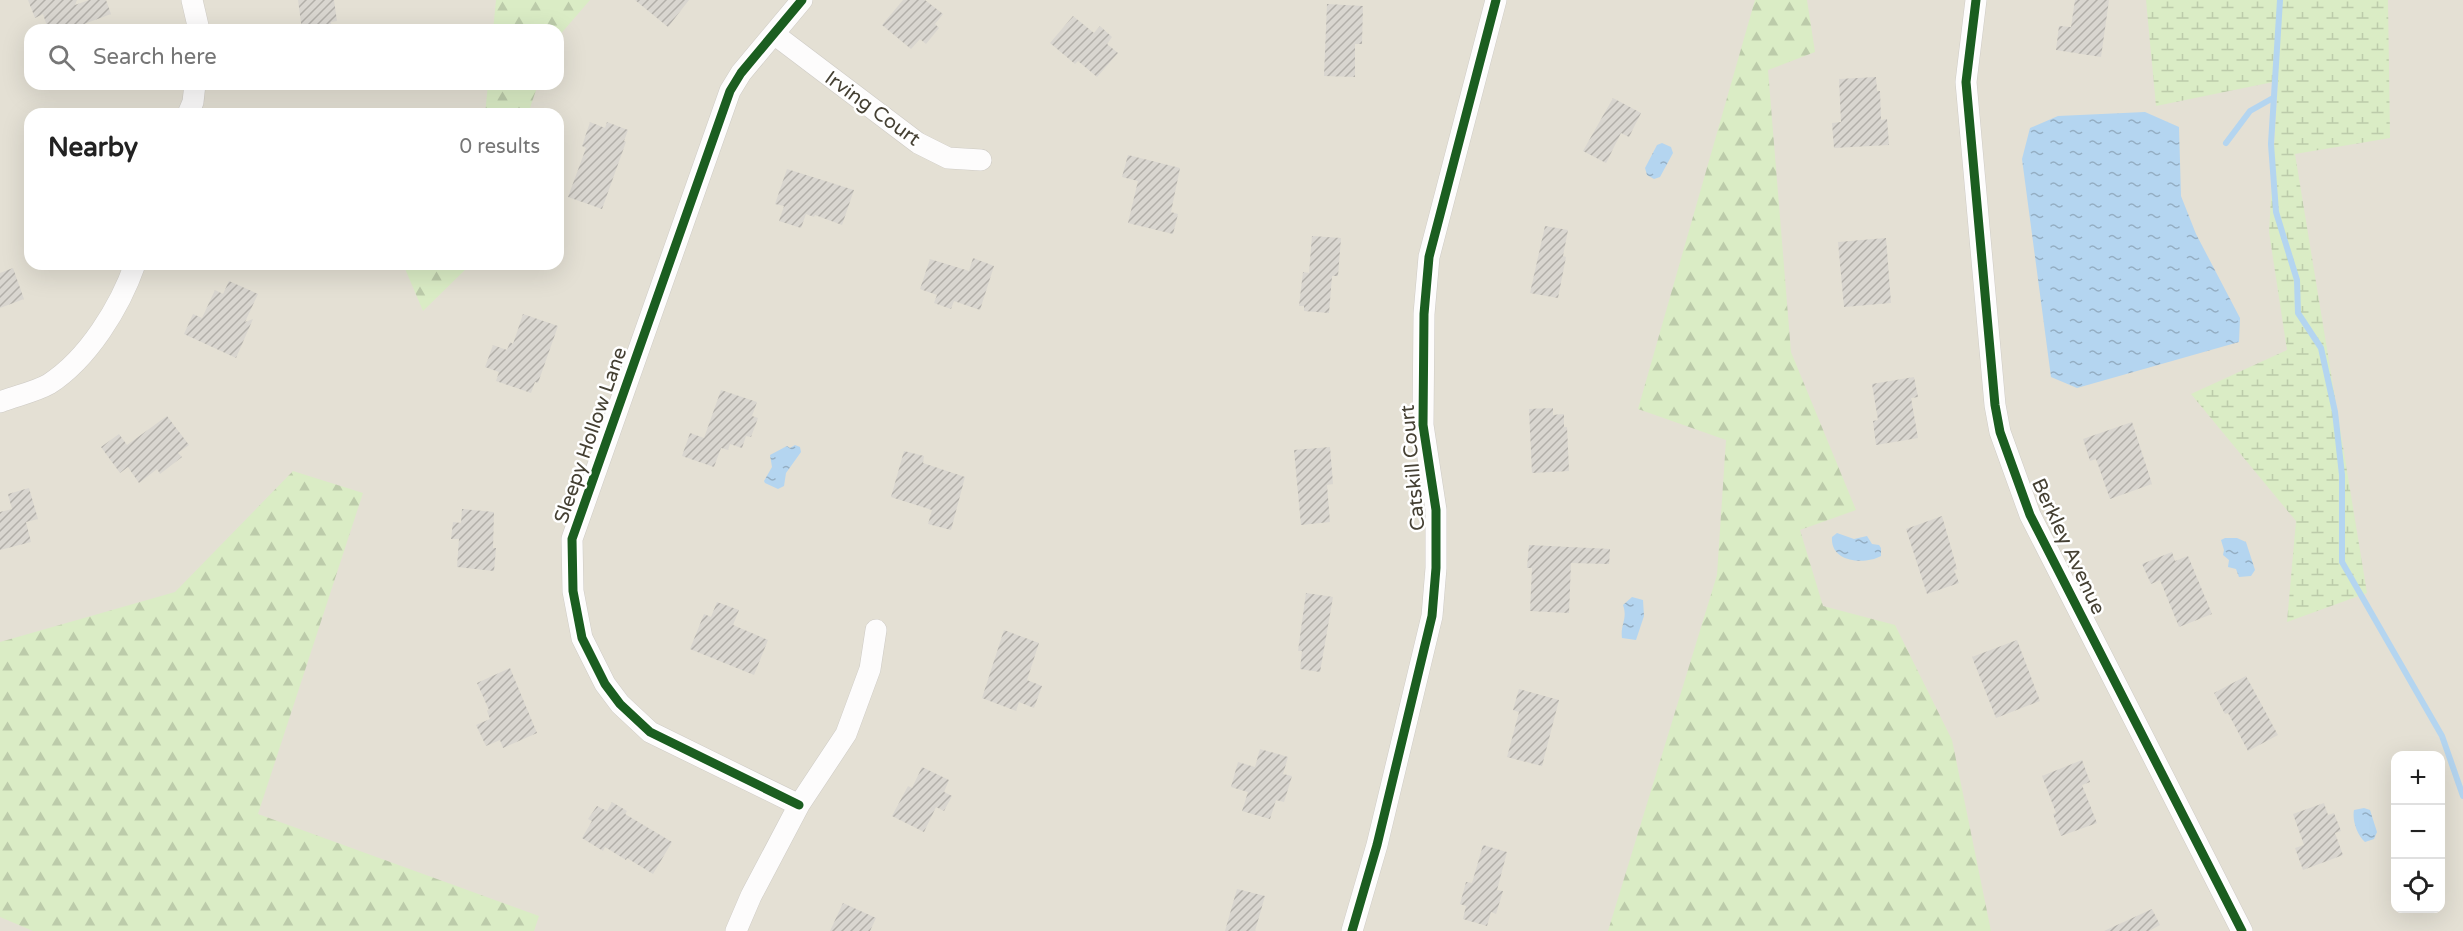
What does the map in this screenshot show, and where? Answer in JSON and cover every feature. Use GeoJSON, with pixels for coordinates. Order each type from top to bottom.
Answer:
{"type":"FeatureCollection","features":[{"type":"Feature","properties":{"kind":"street"},"geometry":{"type":"LineString","coordinates":[[192,0],[198,24]]}},
{"type":"Feature","properties":{"kind":"street","name":"Sleepy Hollow Lane"},"geometry":{"type":"LineString","coordinates":[[799,805],[650,732],[620,704],[605,684],[582,638],[573,591],[572,539],[730,91],[741,74],[802,0]]}},
{"type":"Feature","properties":{"kind":"street","name":"Catskill Court"},"geometry":{"type":"LineString","coordinates":[[1352,931],[1377,844],[1432,616],[1436,568],[1436,510],[1423,425],[1424,314],[1429,257],[1496,0]]}},
{"type":"Feature","properties":{"kind":"street","name":"Berkley Avenue"},"geometry":{"type":"LineString","coordinates":[[1976,0],[1966,82],[1995,405],[2000,432],[2030,515],[2242,931]]}},
{"type":"Feature","properties":{"kind":"street","name":"Irving Court"},"geometry":{"type":"LineString","coordinates":[[774,33],[918,143],[948,158],[981,160]]}},
{"type":"Feature","properties":{"kind":"street"},"geometry":{"type":"LineString","coordinates":[[190,108],[194,90]]}},
{"type":"Feature","properties":{"kind":"street"},"geometry":{"type":"LineString","coordinates":[[0,402],[47,385],[73,365],[101,330],[125,292],[133,270]]}},
{"type":"Feature","properties":{"kind":"street"},"geometry":{"type":"LineString","coordinates":[[736,931],[751,896],[799,805],[846,734],[870,669],[876,630]]}},
{"type":"Feature","properties":{"kind":"shaded area"},"geometry":{"type":"Polygon","coordinates":[[[0,0],[2463,0],[2463,931],[0,931],[0,0]]]}},
{"type":"Feature","properties":{"kind":"green space"},"geometry":{"type":"Polygon","coordinates":[[[496,0],[590,0],[564,30],[564,24],[494,24],[496,0]]]}},
{"type":"Feature","properties":{"kind":"green space"},"geometry":{"type":"Polygon","coordinates":[[[1755,0],[1807,0],[1815,52],[1768,70],[1791,352],[1856,510],[1800,530],[1823,606],[1895,625],[1952,740],[1991,931],[1608,931],[1717,575],[1726,440],[1638,409],[1755,0]]]}},
{"type":"Feature","properties":{"kind":"green space"},"geometry":{"type":"Polygon","coordinates":[[[2146,0],[2388,0],[2390,138],[2295,154],[2367,593],[2287,622],[2296,521],[2191,394],[2287,350],[2269,232],[2278,81],[2156,106],[2146,0]]]}},
{"type":"Feature","properties":{"kind":"green space"},"geometry":{"type":"Polygon","coordinates":[[[487,90],[536,90],[530,108],[486,108],[487,90]]]}},
{"type":"Feature","properties":{"kind":"green space"},"geometry":{"type":"Polygon","coordinates":[[[406,270],[465,270],[423,311],[406,270]]]}},
{"type":"Feature","properties":{"kind":"green space"},"geometry":{"type":"Polygon","coordinates":[[[293,471],[363,493],[258,814],[539,916],[534,931],[33,931],[0,917],[0,642],[175,592],[293,471]]]}},
{"type":"Feature","properties":{"kind":"water"},"geometry":{"type":"Polygon","coordinates":[[[2145,112],[2179,127],[2181,196],[2196,234],[2240,318],[2239,342],[2077,388],[2051,377],[2022,159],[2030,128],[2058,116],[2145,112]]]}},
{"type":"Feature","properties":{"kind":"water"},"geometry":{"type":"Polygon","coordinates":[[[1662,143],[1671,147],[1673,153],[1660,177],[1654,179],[1647,175],[1645,168],[1657,145],[1662,143]]]}},
{"type":"Feature","properties":{"kind":"water"},"geometry":{"type":"Polygon","coordinates":[[[795,445],[800,447],[801,452],[786,473],[784,486],[778,489],[765,483],[772,467],[770,455],[787,446],[790,448],[795,445]]]}},
{"type":"Feature","properties":{"kind":"water"},"geometry":{"type":"Polygon","coordinates":[[[1837,533],[1854,539],[1867,536],[1872,544],[1879,545],[1881,556],[1858,561],[1842,557],[1833,546],[1832,537],[1837,533]]]}},
{"type":"Feature","properties":{"kind":"water"},"geometry":{"type":"Polygon","coordinates":[[[2237,538],[2246,542],[2255,570],[2251,576],[2239,577],[2236,569],[2228,567],[2229,560],[2223,555],[2221,540],[2237,538]]]}},
{"type":"Feature","properties":{"kind":"water"},"geometry":{"type":"Polygon","coordinates":[[[1632,597],[1643,600],[1644,616],[1636,640],[1622,638],[1625,614],[1623,605],[1632,597]]]}},
{"type":"Feature","properties":{"kind":"water"},"geometry":{"type":"Polygon","coordinates":[[[2364,808],[2370,810],[2377,832],[2374,839],[2365,842],[2354,823],[2354,810],[2364,808]]]}},
{"type":"Feature","properties":{"kind":"building"},"geometry":{"type":"Polygon","coordinates":[[[28,0],[77,0],[75,5],[89,0],[106,0],[111,14],[84,24],[46,24],[43,14],[35,18],[28,0]]]}},
{"type":"Feature","properties":{"kind":"building"},"geometry":{"type":"Polygon","coordinates":[[[298,0],[334,0],[337,21],[331,22],[331,24],[301,24],[298,0]]]}},
{"type":"Feature","properties":{"kind":"building"},"geometry":{"type":"Polygon","coordinates":[[[635,0],[689,0],[668,27],[635,0]]]}},
{"type":"Feature","properties":{"kind":"building"},"geometry":{"type":"Polygon","coordinates":[[[903,0],[925,0],[943,14],[935,24],[939,28],[926,44],[920,39],[911,49],[882,25],[903,0]]]}},
{"type":"Feature","properties":{"kind":"building"},"geometry":{"type":"Polygon","coordinates":[[[2075,0],[2109,0],[2101,57],[2056,50],[2059,26],[2071,27],[2075,0]]]}},
{"type":"Feature","properties":{"kind":"building"},"geometry":{"type":"Polygon","coordinates":[[[1327,4],[1363,6],[1362,44],[1355,44],[1355,77],[1324,76],[1327,4]]]}},
{"type":"Feature","properties":{"kind":"building"},"geometry":{"type":"Polygon","coordinates":[[[1073,16],[1094,33],[1100,26],[1112,37],[1107,44],[1118,53],[1097,77],[1078,61],[1075,64],[1050,43],[1073,16]]]}},
{"type":"Feature","properties":{"kind":"building"},"geometry":{"type":"Polygon","coordinates":[[[1876,77],[1877,91],[1880,91],[1881,120],[1887,119],[1889,145],[1834,148],[1832,123],[1841,122],[1839,79],[1876,77]]]}},
{"type":"Feature","properties":{"kind":"building"},"geometry":{"type":"Polygon","coordinates":[[[1613,98],[1641,113],[1629,137],[1621,133],[1606,163],[1583,151],[1613,98]]]}},
{"type":"Feature","properties":{"kind":"building"},"geometry":{"type":"Polygon","coordinates":[[[590,122],[605,128],[607,122],[628,130],[624,141],[626,142],[602,209],[568,197],[586,148],[582,146],[590,122]]]}},
{"type":"Feature","properties":{"kind":"building"},"geometry":{"type":"Polygon","coordinates":[[[1128,155],[1180,168],[1171,212],[1178,214],[1173,234],[1128,223],[1138,181],[1122,177],[1128,155]]]}},
{"type":"Feature","properties":{"kind":"building"},"geometry":{"type":"Polygon","coordinates":[[[787,169],[854,190],[842,225],[806,214],[801,228],[779,221],[784,206],[775,204],[787,169]]]}},
{"type":"Feature","properties":{"kind":"building"},"geometry":{"type":"Polygon","coordinates":[[[1545,226],[1568,230],[1563,256],[1566,257],[1558,298],[1530,293],[1545,226]]]}},
{"type":"Feature","properties":{"kind":"building"},"geometry":{"type":"Polygon","coordinates":[[[1312,236],[1341,238],[1338,276],[1332,276],[1329,313],[1304,311],[1304,306],[1299,306],[1303,272],[1309,273],[1312,236]]]}},
{"type":"Feature","properties":{"kind":"building"},"geometry":{"type":"Polygon","coordinates":[[[1886,238],[1891,303],[1844,307],[1838,242],[1886,238]]]}},
{"type":"Feature","properties":{"kind":"building"},"geometry":{"type":"Polygon","coordinates":[[[973,258],[994,266],[980,310],[954,301],[951,309],[934,303],[937,295],[920,289],[930,259],[969,271],[973,258]]]}},
{"type":"Feature","properties":{"kind":"building"},"geometry":{"type":"Polygon","coordinates":[[[13,268],[24,299],[0,308],[0,273],[13,268]]]}},
{"type":"Feature","properties":{"kind":"building"},"geometry":{"type":"Polygon","coordinates":[[[229,281],[258,294],[245,322],[253,319],[236,358],[184,334],[193,314],[202,318],[215,290],[223,294],[229,281]]]}},
{"type":"Feature","properties":{"kind":"building"},"geometry":{"type":"Polygon","coordinates":[[[523,314],[558,326],[538,383],[535,382],[531,393],[496,381],[499,372],[485,367],[493,345],[507,350],[510,342],[513,344],[523,314]]]}},
{"type":"Feature","properties":{"kind":"building"},"geometry":{"type":"Polygon","coordinates":[[[1914,377],[1918,397],[1911,398],[1918,438],[1876,445],[1873,421],[1878,420],[1872,384],[1914,377]]]}},
{"type":"Feature","properties":{"kind":"building"},"geometry":{"type":"Polygon","coordinates":[[[721,390],[757,402],[752,416],[758,418],[751,437],[746,436],[742,448],[730,444],[728,450],[721,448],[714,467],[682,456],[690,433],[704,438],[721,390]]]}},
{"type":"Feature","properties":{"kind":"building"},"geometry":{"type":"Polygon","coordinates":[[[1553,408],[1553,415],[1564,414],[1564,427],[1567,427],[1569,471],[1532,473],[1529,409],[1553,408]]]}},
{"type":"Feature","properties":{"kind":"building"},"geometry":{"type":"Polygon","coordinates":[[[167,416],[189,445],[178,453],[182,457],[160,474],[157,469],[139,483],[128,467],[120,473],[101,447],[119,434],[127,445],[167,416]]]}},
{"type":"Feature","properties":{"kind":"building"},"geometry":{"type":"Polygon","coordinates":[[[2132,422],[2152,484],[2110,499],[2096,459],[2090,461],[2083,439],[2132,422]]]}},
{"type":"Feature","properties":{"kind":"building"},"geometry":{"type":"Polygon","coordinates":[[[1330,447],[1333,484],[1327,485],[1330,522],[1301,525],[1294,450],[1330,447]]]}},
{"type":"Feature","properties":{"kind":"building"},"geometry":{"type":"Polygon","coordinates":[[[904,451],[924,456],[923,463],[965,477],[951,530],[928,524],[932,510],[891,497],[904,451]]]}},
{"type":"Feature","properties":{"kind":"building"},"geometry":{"type":"Polygon","coordinates":[[[29,488],[38,519],[26,522],[31,542],[0,550],[0,512],[12,509],[8,494],[29,488]]]}},
{"type":"Feature","properties":{"kind":"building"},"geometry":{"type":"Polygon","coordinates":[[[462,509],[494,512],[493,548],[496,548],[494,571],[457,567],[459,539],[451,539],[453,522],[461,523],[462,509]]]}},
{"type":"Feature","properties":{"kind":"building"},"geometry":{"type":"Polygon","coordinates":[[[1942,516],[1959,583],[1927,594],[1906,529],[1942,516]]]}},
{"type":"Feature","properties":{"kind":"building"},"geometry":{"type":"Polygon","coordinates":[[[1529,545],[1610,549],[1609,564],[1571,563],[1569,613],[1530,611],[1532,568],[1527,568],[1529,545]]]}},
{"type":"Feature","properties":{"kind":"building"},"geometry":{"type":"Polygon","coordinates":[[[2172,552],[2175,561],[2188,556],[2212,614],[2179,627],[2160,580],[2151,584],[2142,564],[2172,552]]]}},
{"type":"Feature","properties":{"kind":"building"},"geometry":{"type":"Polygon","coordinates":[[[1306,593],[1333,597],[1320,672],[1300,669],[1302,651],[1298,651],[1306,593]]]}},
{"type":"Feature","properties":{"kind":"building"},"geometry":{"type":"Polygon","coordinates":[[[717,602],[739,610],[733,625],[768,640],[754,675],[690,649],[704,614],[711,617],[717,602]]]}},
{"type":"Feature","properties":{"kind":"building"},"geometry":{"type":"Polygon","coordinates":[[[1004,630],[1039,643],[1027,680],[1042,686],[1034,708],[1019,702],[1016,711],[982,698],[1004,630]]]}},
{"type":"Feature","properties":{"kind":"building"},"geometry":{"type":"Polygon","coordinates":[[[2017,640],[2040,701],[1996,718],[1972,657],[2017,640]]]}},
{"type":"Feature","properties":{"kind":"building"},"geometry":{"type":"Polygon","coordinates":[[[510,668],[537,733],[503,748],[500,740],[486,746],[476,725],[490,719],[487,711],[489,710],[477,683],[510,668]]]}},
{"type":"Feature","properties":{"kind":"building"},"geometry":{"type":"Polygon","coordinates":[[[2246,676],[2278,735],[2248,751],[2228,713],[2225,714],[2214,693],[2246,676]]]}},
{"type":"Feature","properties":{"kind":"building"},"geometry":{"type":"Polygon","coordinates":[[[1519,689],[1559,700],[1542,766],[1507,757],[1519,712],[1513,710],[1519,689]]]}},
{"type":"Feature","properties":{"kind":"building"},"geometry":{"type":"Polygon","coordinates":[[[1260,749],[1288,757],[1283,774],[1292,776],[1284,802],[1276,800],[1270,819],[1242,811],[1248,792],[1231,787],[1238,762],[1255,767],[1260,749]]]}},
{"type":"Feature","properties":{"kind":"building"},"geometry":{"type":"Polygon","coordinates":[[[2082,760],[2090,782],[2082,785],[2097,823],[2061,836],[2053,814],[2056,813],[2042,776],[2082,760]]]}},
{"type":"Feature","properties":{"kind":"building"},"geometry":{"type":"Polygon","coordinates":[[[922,767],[949,780],[944,792],[952,796],[944,811],[936,807],[924,832],[892,816],[908,786],[912,788],[922,767]]]}},
{"type":"Feature","properties":{"kind":"building"},"geometry":{"type":"Polygon","coordinates":[[[612,802],[627,811],[625,814],[672,842],[653,874],[627,858],[626,860],[605,847],[603,851],[582,838],[592,821],[588,819],[597,806],[607,811],[612,802]]]}},
{"type":"Feature","properties":{"kind":"building"},"geometry":{"type":"Polygon","coordinates":[[[2324,803],[2328,815],[2334,813],[2341,831],[2335,833],[2343,855],[2303,870],[2295,848],[2304,845],[2293,814],[2324,803]]]}},
{"type":"Feature","properties":{"kind":"building"},"geometry":{"type":"Polygon","coordinates":[[[1483,845],[1507,852],[1497,890],[1503,891],[1496,914],[1491,912],[1487,926],[1463,919],[1466,906],[1460,904],[1466,882],[1472,883],[1483,845]]]}},
{"type":"Feature","properties":{"kind":"building"},"geometry":{"type":"Polygon","coordinates":[[[1237,889],[1265,896],[1255,931],[1225,931],[1237,889]]]}},
{"type":"Feature","properties":{"kind":"building"},"geometry":{"type":"Polygon","coordinates":[[[843,903],[876,918],[870,931],[830,931],[843,903]]]}},
{"type":"Feature","properties":{"kind":"building"},"geometry":{"type":"Polygon","coordinates":[[[2152,909],[2160,925],[2149,931],[2104,931],[2152,909]]]}},
{"type":"Feature","properties":{"kind":"waterway"},"geometry":{"type":"LineString","coordinates":[[2280,0],[2271,144],[2276,212],[2297,280],[2298,313],[2321,348],[2335,412],[2342,475],[2342,562],[2442,736],[2463,796]]}},
{"type":"Feature","properties":{"kind":"waterway"},"geometry":{"type":"LineString","coordinates":[[2226,143],[2250,111],[2273,98]]}},
{"type":"Feature","properties":{"kind":"cycle path"},"geometry":{"type":"LineString","coordinates":[[799,805],[650,732],[620,704],[605,684],[582,638],[573,591],[572,539],[730,91],[741,73],[802,0]]}},
{"type":"Feature","properties":{"kind":"cycle path"},"geometry":{"type":"LineString","coordinates":[[1352,931],[1377,845],[1432,616],[1436,568],[1436,510],[1423,425],[1424,314],[1429,257],[1496,0]]}},
{"type":"Feature","properties":{"kind":"cycle path"},"geometry":{"type":"LineString","coordinates":[[1976,0],[1966,82],[1995,405],[2000,432],[2030,515],[2242,931]]}}]}
